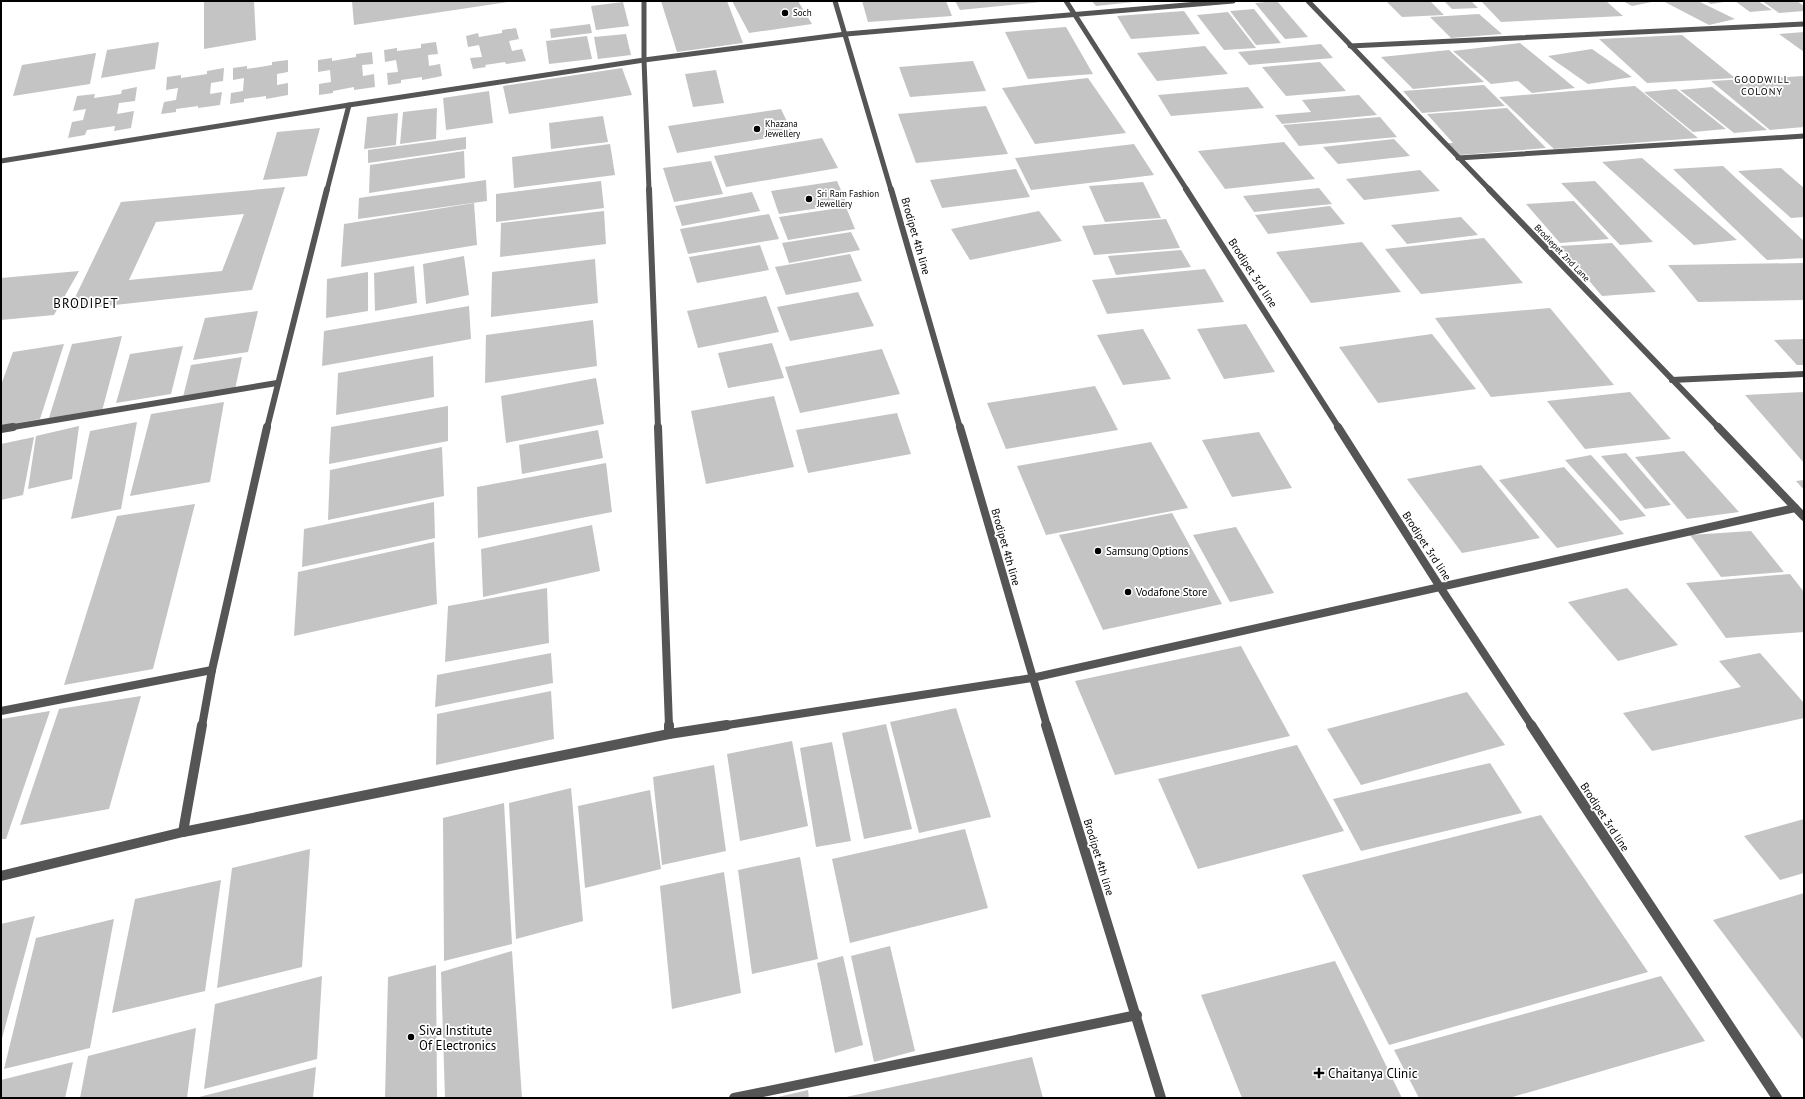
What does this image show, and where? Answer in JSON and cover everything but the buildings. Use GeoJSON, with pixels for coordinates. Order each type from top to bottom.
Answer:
{"type":"FeatureCollection","features":[{"type":"Feature","properties":{"kind":"street"},"geometry":{"type":"LineString","coordinates":[[644,1],[644,60],[669,734]]}},
{"type":"Feature","properties":{"kind":"street","name":"Brodipet 4th line"},"geometry":{"type":"LineString","coordinates":[[835,1],[846,34],[1032,678],[1161,1098]]}},
{"type":"Feature","properties":{"kind":"street","name":"Brodipet 3rd line"},"geometry":{"type":"LineString","coordinates":[[1066,1],[1440,587],[1777,1098]]}},
{"type":"Feature","properties":{"kind":"street"},"geometry":{"type":"LineString","coordinates":[[1,161],[349,105],[644,60],[846,34],[1233,1]]}},
{"type":"Feature","properties":{"kind":"street","name":"Brodiepet 2nd Lane"},"geometry":{"type":"LineString","coordinates":[[1308,1],[1804,517]]}},
{"type":"Feature","properties":{"kind":"street"},"geometry":{"type":"LineString","coordinates":[[1350,46],[1804,24]]}},
{"type":"Feature","properties":{"kind":"street"},"geometry":{"type":"LineString","coordinates":[[183,832],[212,670],[277,383],[349,105]]}},
{"type":"Feature","properties":{"kind":"street"},"geometry":{"type":"LineString","coordinates":[[1458,158],[1804,136]]}},
{"type":"Feature","properties":{"kind":"street"},"geometry":{"type":"LineString","coordinates":[[1672,380],[1804,374]]}},
{"type":"Feature","properties":{"kind":"street"},"geometry":{"type":"LineString","coordinates":[[1,429],[277,383]]}},
{"type":"Feature","properties":{"kind":"street"},"geometry":{"type":"LineString","coordinates":[[1,876],[183,832],[669,734],[1032,678],[1795,508]]}},
{"type":"Feature","properties":{"kind":"street"},"geometry":{"type":"LineString","coordinates":[[1,712],[212,670]]}},
{"type":"Feature","properties":{"kind":"street"},"geometry":{"type":"LineString","coordinates":[[734,1098],[1136,1015]]}},
{"type":"Feature","properties":{"kind":"place","name":"Soch"},"geometry":{"type":"Point","coordinates":[785,13]}},
{"type":"Feature","properties":{"kind":"place","name":"Khazana Jewellery"},"geometry":{"type":"Point","coordinates":[757,129]}},
{"type":"Feature","properties":{"kind":"place","name":"Sri Ram Fashion Jewellery"},"geometry":{"type":"Point","coordinates":[809,199]}},
{"type":"Feature","properties":{"kind":"place","name":"Samsung Options"},"geometry":{"type":"Point","coordinates":[1098,551]}},
{"type":"Feature","properties":{"kind":"place","name":"Vodafone Store"},"geometry":{"type":"Point","coordinates":[1128,592]}},
{"type":"Feature","properties":{"kind":"place","name":"Siva Institute Of Electronics"},"geometry":{"type":"Point","coordinates":[411,1037]}},
{"type":"Feature","properties":{"kind":"place","name":"Chaitanya Clinic"},"geometry":{"type":"Point","coordinates":[1319,1073]}},
{"type":"Feature","properties":{"kind":"district","name":"GOODWILL COLONY"},"geometry":{"type":"Point","coordinates":[1762,84]}},
{"type":"Feature","properties":{"kind":"district","name":"BRODIPET"},"geometry":{"type":"Point","coordinates":[86,303]}}]}
